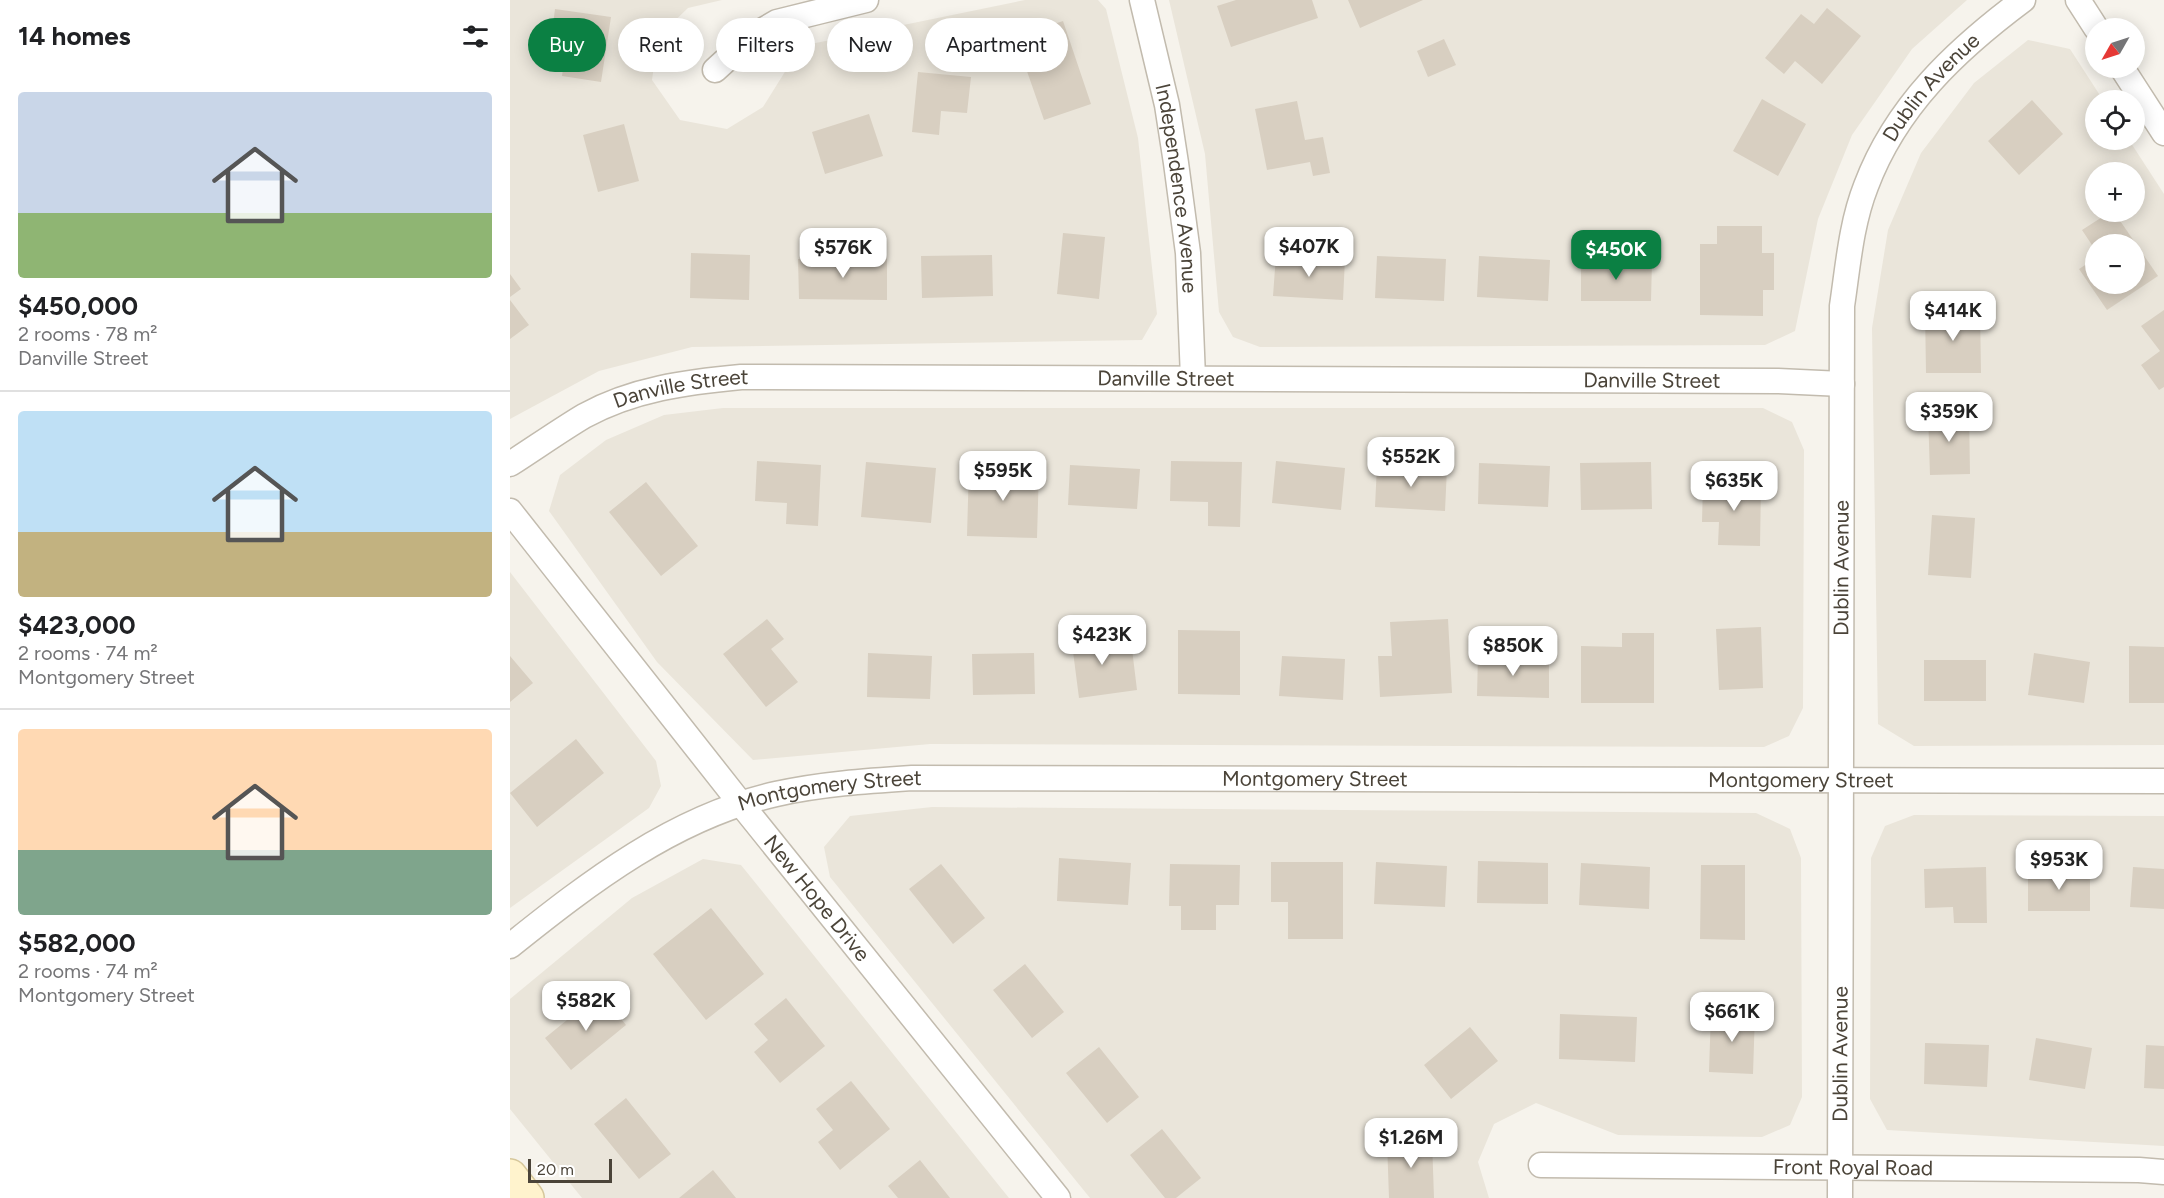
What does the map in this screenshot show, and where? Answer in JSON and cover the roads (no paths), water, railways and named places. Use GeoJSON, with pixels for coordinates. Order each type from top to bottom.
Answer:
{"type":"FeatureCollection","features":[{"type":"Feature","properties":{"kind":"main road"},"geometry":{"type":"LineString","coordinates":[[510,1176],[527,1198]]}},
{"type":"Feature","properties":{"kind":"street"},"geometry":{"type":"LineString","coordinates":[[715,70],[751,37],[777,22],[866,0]]}},
{"type":"Feature","properties":{"kind":"street","name":"Independence Avenue"},"geometry":{"type":"LineString","coordinates":[[1142,0],[1167,105],[1179,186],[1188,253],[1193,378]]}},
{"type":"Feature","properties":{"kind":"street","name":"Dublin Avenue"},"geometry":{"type":"LineString","coordinates":[[1840,1198],[1842,306],[1851,240],[1866,186],[1879,157],[1908,109],[1947,62],[2022,0]]}},
{"type":"Feature","properties":{"kind":"street"},"geometry":{"type":"LineString","coordinates":[[2078,0],[2090,18]]}},
{"type":"Feature","properties":{"kind":"street"},"geometry":{"type":"LineString","coordinates":[[2128,78],[2164,133]]}},
{"type":"Feature","properties":{"kind":"street","name":"Danville Street"},"geometry":{"type":"LineString","coordinates":[[510,464],[585,416],[606,406],[649,391],[692,381],[741,377],[1778,381],[1842,384]]}},
{"type":"Feature","properties":{"kind":"street","name":"New Hope Drive"},"geometry":{"type":"LineString","coordinates":[[510,511],[741,804],[1058,1198]]}},
{"type":"Feature","properties":{"kind":"street","name":"Montgomery Street"},"geometry":{"type":"LineString","coordinates":[[510,946],[573,896],[626,860],[688,825],[741,804],[829,784],[912,778],[2164,782]]}},
{"type":"Feature","properties":{"kind":"street","name":"Front Royal Road"},"geometry":{"type":"LineString","coordinates":[[1541,1165],[2164,1172]]}}]}
